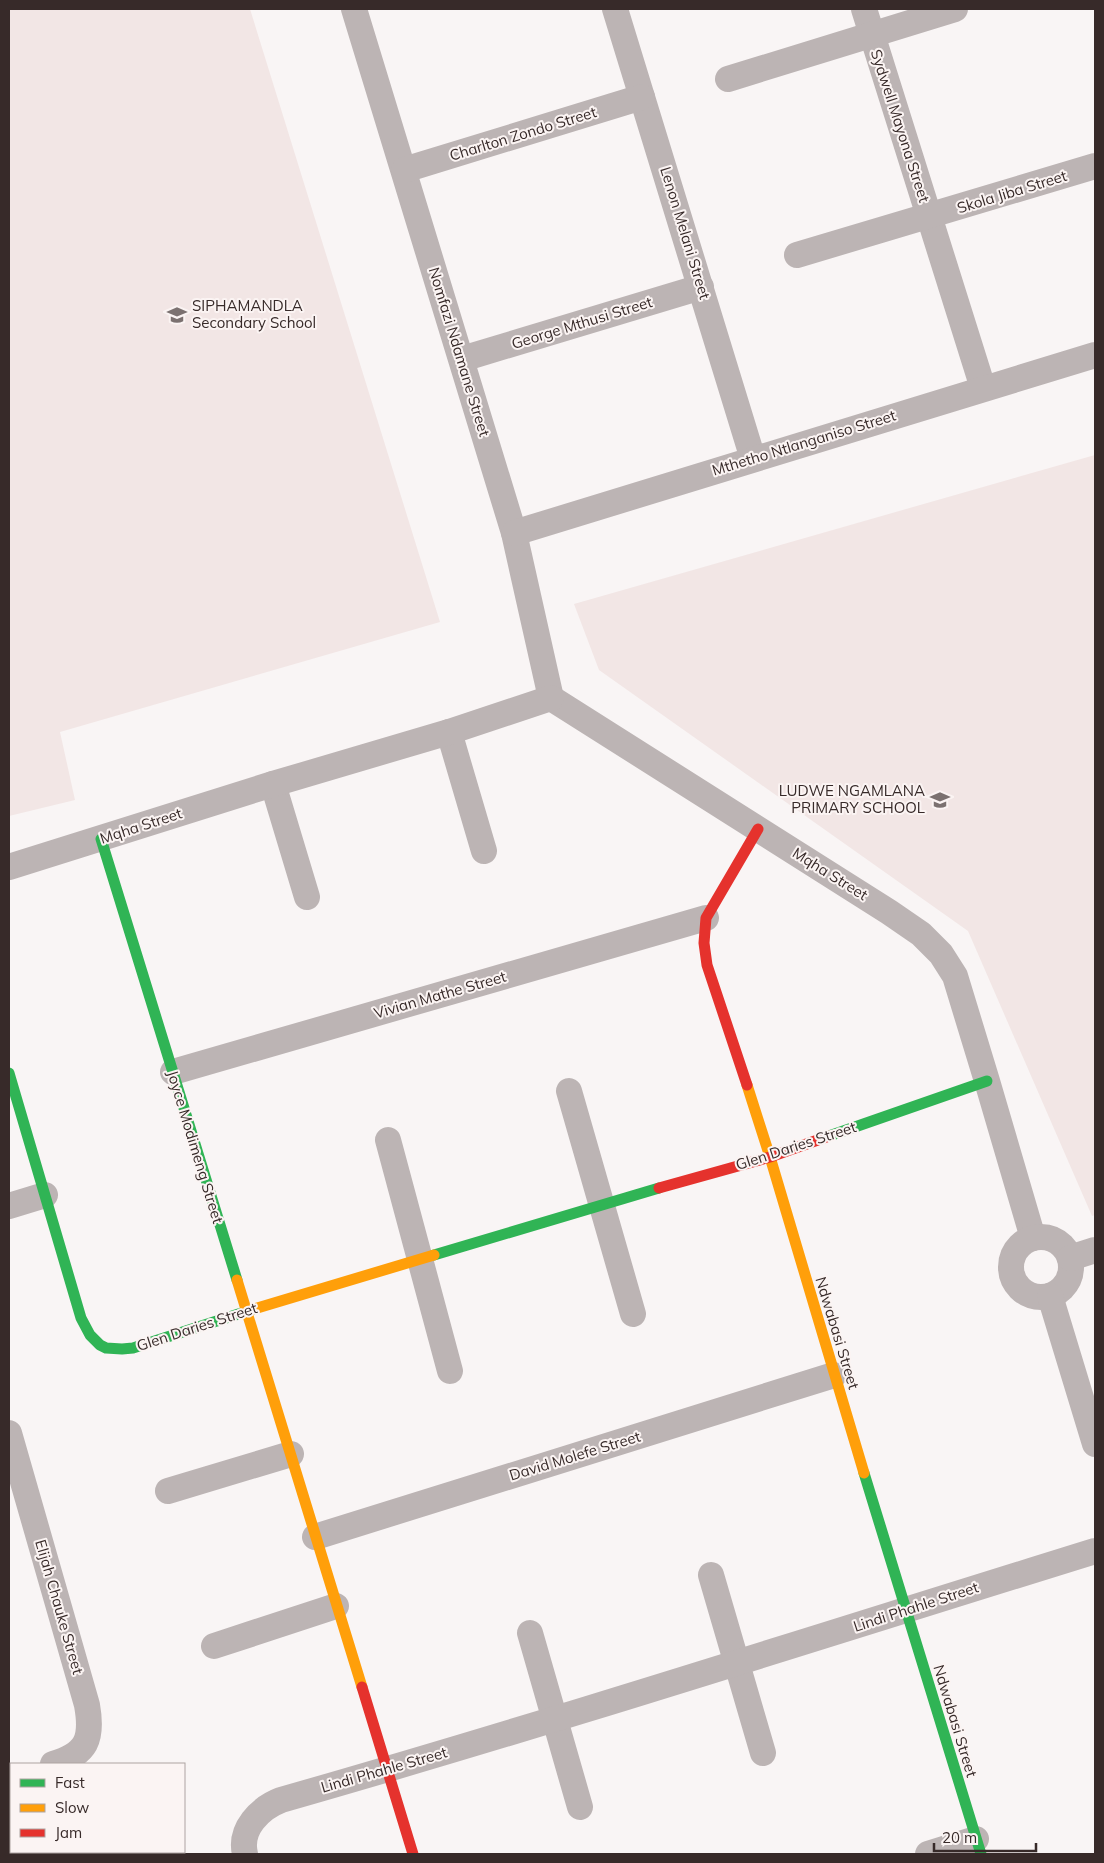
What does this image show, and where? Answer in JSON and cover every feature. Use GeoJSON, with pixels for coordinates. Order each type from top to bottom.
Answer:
{"type":"FeatureCollection","features":[{"type":"Feature","properties":{"kind":"street","name":"Nomfazi Ndamane Street"},"geometry":{"type":"LineString","coordinates":[[354,9],[514,533],[551,698]]}},
{"type":"Feature","properties":{"kind":"street","name":"Lenon Melani Street"},"geometry":{"type":"LineString","coordinates":[[615,9],[753,459]]}},
{"type":"Feature","properties":{"kind":"street","name":"Sydwell Mayona Street"},"geometry":{"type":"LineString","coordinates":[[864,9],[983,388]]}},
{"type":"Feature","properties":{"kind":"street"},"geometry":{"type":"LineString","coordinates":[[871,36],[955,9]]}},
{"type":"Feature","properties":{"kind":"street","name":"Sydwell Mayona Street"},"geometry":{"type":"LineString","coordinates":[[728,80],[871,36]]}},
{"type":"Feature","properties":{"kind":"street","name":"Charlton Zondo Street"},"geometry":{"type":"LineString","coordinates":[[404,170],[642,97]]}},
{"type":"Feature","properties":{"kind":"street","name":"Skola Jiba Street"},"geometry":{"type":"LineString","coordinates":[[929,217],[1095,166]]}},
{"type":"Feature","properties":{"kind":"street","name":"Sydwell Mayona Street"},"geometry":{"type":"LineString","coordinates":[[797,255],[929,217]]}},
{"type":"Feature","properties":{"kind":"street","name":"George Mthusi Street"},"geometry":{"type":"LineString","coordinates":[[462,359],[701,287]]}},
{"type":"Feature","properties":{"kind":"street","name":"Mthetho Ntlanganiso Street"},"geometry":{"type":"LineString","coordinates":[[514,533],[1095,355]]}},
{"type":"Feature","properties":{"kind":"street","name":"Mqha Street"},"geometry":{"type":"LineString","coordinates":[[9,867],[273,784],[450,732],[551,698],[889,912],[921,934],[941,954],[955,976],[988,1081],[1033,1238]]}},
{"type":"Feature","properties":{"kind":"street"},"geometry":{"type":"LineString","coordinates":[[450,732],[484,851]]}},
{"type":"Feature","properties":{"kind":"street"},"geometry":{"type":"LineString","coordinates":[[273,784],[307,897]]}},
{"type":"Feature","properties":{"kind":"street","name":"Ndwabasi Street"},"geometry":{"type":"LineString","coordinates":[[758,830],[706,918],[704,943],[707,965],[770,1157],[834,1376],[978,1847]]}},
{"type":"Feature","properties":{"kind":"street","name":"Joyce Modimeng Street"},"geometry":{"type":"LineString","coordinates":[[101,839],[413,1854]]}},
{"type":"Feature","properties":{"kind":"street","name":"Vivian Mathe Street"},"geometry":{"type":"LineString","coordinates":[[173,1072],[706,918]]}},
{"type":"Feature","properties":{"kind":"street","name":"Glen Daries Street"},"geometry":{"type":"LineString","coordinates":[[9,1073],[81,1318],[89,1336],[101,1347],[117,1350],[133,1348],[602,1204],[770,1157],[988,1081]]}},
{"type":"Feature","properties":{"kind":"street"},"geometry":{"type":"LineString","coordinates":[[569,1091],[634,1314]]}},
{"type":"Feature","properties":{"kind":"street"},"geometry":{"type":"LineString","coordinates":[[388,1140],[450,1371]]}},
{"type":"Feature","properties":{"kind":"street"},"geometry":{"type":"LineString","coordinates":[[9,1206],[45,1195]]}},
{"type":"Feature","properties":{"kind":"street"},"geometry":{"type":"LineString","coordinates":[[1033,1238],[1051,1239],[1059,1243],[1070,1258],[1068,1281],[1063,1288],[1050,1296],[1034,1297],[1026,1294],[1011,1276],[1011,1259],[1014,1252],[1019,1246],[1033,1238]]}},
{"type":"Feature","properties":{"kind":"street"},"geometry":{"type":"LineString","coordinates":[[1070,1258],[1095,1250]]}},
{"type":"Feature","properties":{"kind":"street"},"geometry":{"type":"LineString","coordinates":[[1050,1296],[1095,1444]]}},
{"type":"Feature","properties":{"kind":"street","name":"David Molefe Street"},"geometry":{"type":"LineString","coordinates":[[315,1537],[834,1376]]}},
{"type":"Feature","properties":{"kind":"street","name":"Elijah Chauke Street"},"geometry":{"type":"LineString","coordinates":[[9,1434],[87,1705],[90,1723],[88,1738],[82,1750],[68,1760],[57,1763]]}},
{"type":"Feature","properties":{"kind":"street"},"geometry":{"type":"LineString","coordinates":[[168,1491],[291,1454]]}},
{"type":"Feature","properties":{"kind":"street","name":"Lindi Phahle Street"},"geometry":{"type":"LineString","coordinates":[[245,1854],[246,1835],[250,1825],[257,1815],[269,1805],[736,1664],[1095,1551]]}},
{"type":"Feature","properties":{"kind":"street"},"geometry":{"type":"LineString","coordinates":[[710,1575],[763,1753]]}},
{"type":"Feature","properties":{"kind":"street"},"geometry":{"type":"LineString","coordinates":[[214,1646],[336,1606]]}},
{"type":"Feature","properties":{"kind":"street"},"geometry":{"type":"LineString","coordinates":[[530,1633],[580,1807]]}},
{"type":"Feature","properties":{"kind":"street"},"geometry":{"type":"LineString","coordinates":[[928,1854],[978,1847]]}},
{"type":"Feature","properties":{"kind":"shaded area","name":"SIPHAMANDLA Secondary School"},"geometry":{"type":"Polygon","coordinates":[[[9,9],[250,9],[440,622],[60,732],[75,800],[9,816],[9,9]]]}},
{"type":"Feature","properties":{"kind":"shaded area","name":"LUDWE NGAMLANA PRIMARY SCHOOL"},"geometry":{"type":"Polygon","coordinates":[[[1095,455],[1095,1215],[1092,1216],[968,931],[599,670],[574,604],[1095,455]]]}},
{"type":"Feature","properties":{"kind":"traffic: fast"},"geometry":{"type":"LineString","coordinates":[[101,839],[237,1280]]}},
{"type":"Feature","properties":{"kind":"traffic: fast"},"geometry":{"type":"LineString","coordinates":[[9,1073],[81,1318],[90,1335],[100,1345],[106,1348],[133,1348],[254,1309]]}},
{"type":"Feature","properties":{"kind":"traffic: fast"},"geometry":{"type":"LineString","coordinates":[[829,1136],[987,1081]]}},
{"type":"Feature","properties":{"kind":"traffic: fast"},"geometry":{"type":"LineString","coordinates":[[434,1255],[659,1188]]}},
{"type":"Feature","properties":{"kind":"traffic: fast"},"geometry":{"type":"LineString","coordinates":[[864,1473],[981,1854]]}},
{"type":"Feature","properties":{"kind":"traffic: slow"},"geometry":{"type":"LineString","coordinates":[[747,1085],[864,1473]]}},
{"type":"Feature","properties":{"kind":"traffic: slow"},"geometry":{"type":"LineString","coordinates":[[254,1309],[434,1255]]}},
{"type":"Feature","properties":{"kind":"traffic: slow"},"geometry":{"type":"LineString","coordinates":[[237,1280],[362,1687]]}},
{"type":"Feature","properties":{"kind":"traffic: jam"},"geometry":{"type":"LineString","coordinates":[[747,1085],[707,965],[704,943],[706,918],[758,829]]}},
{"type":"Feature","properties":{"kind":"traffic: jam"},"geometry":{"type":"LineString","coordinates":[[659,1188],[770,1157],[829,1136]]}},
{"type":"Feature","properties":{"kind":"traffic: jam"},"geometry":{"type":"LineString","coordinates":[[362,1687],[413,1854]]}},
{"type":"Feature","properties":{"kind":"place","name":"SIPHAMANDLA Secondary School"},"geometry":{"type":"Point","coordinates":[177,315]}},
{"type":"Feature","properties":{"kind":"place","name":"LUDWE NGAMLANA PRIMARY SCHOOL"},"geometry":{"type":"Point","coordinates":[940,800]}}]}
